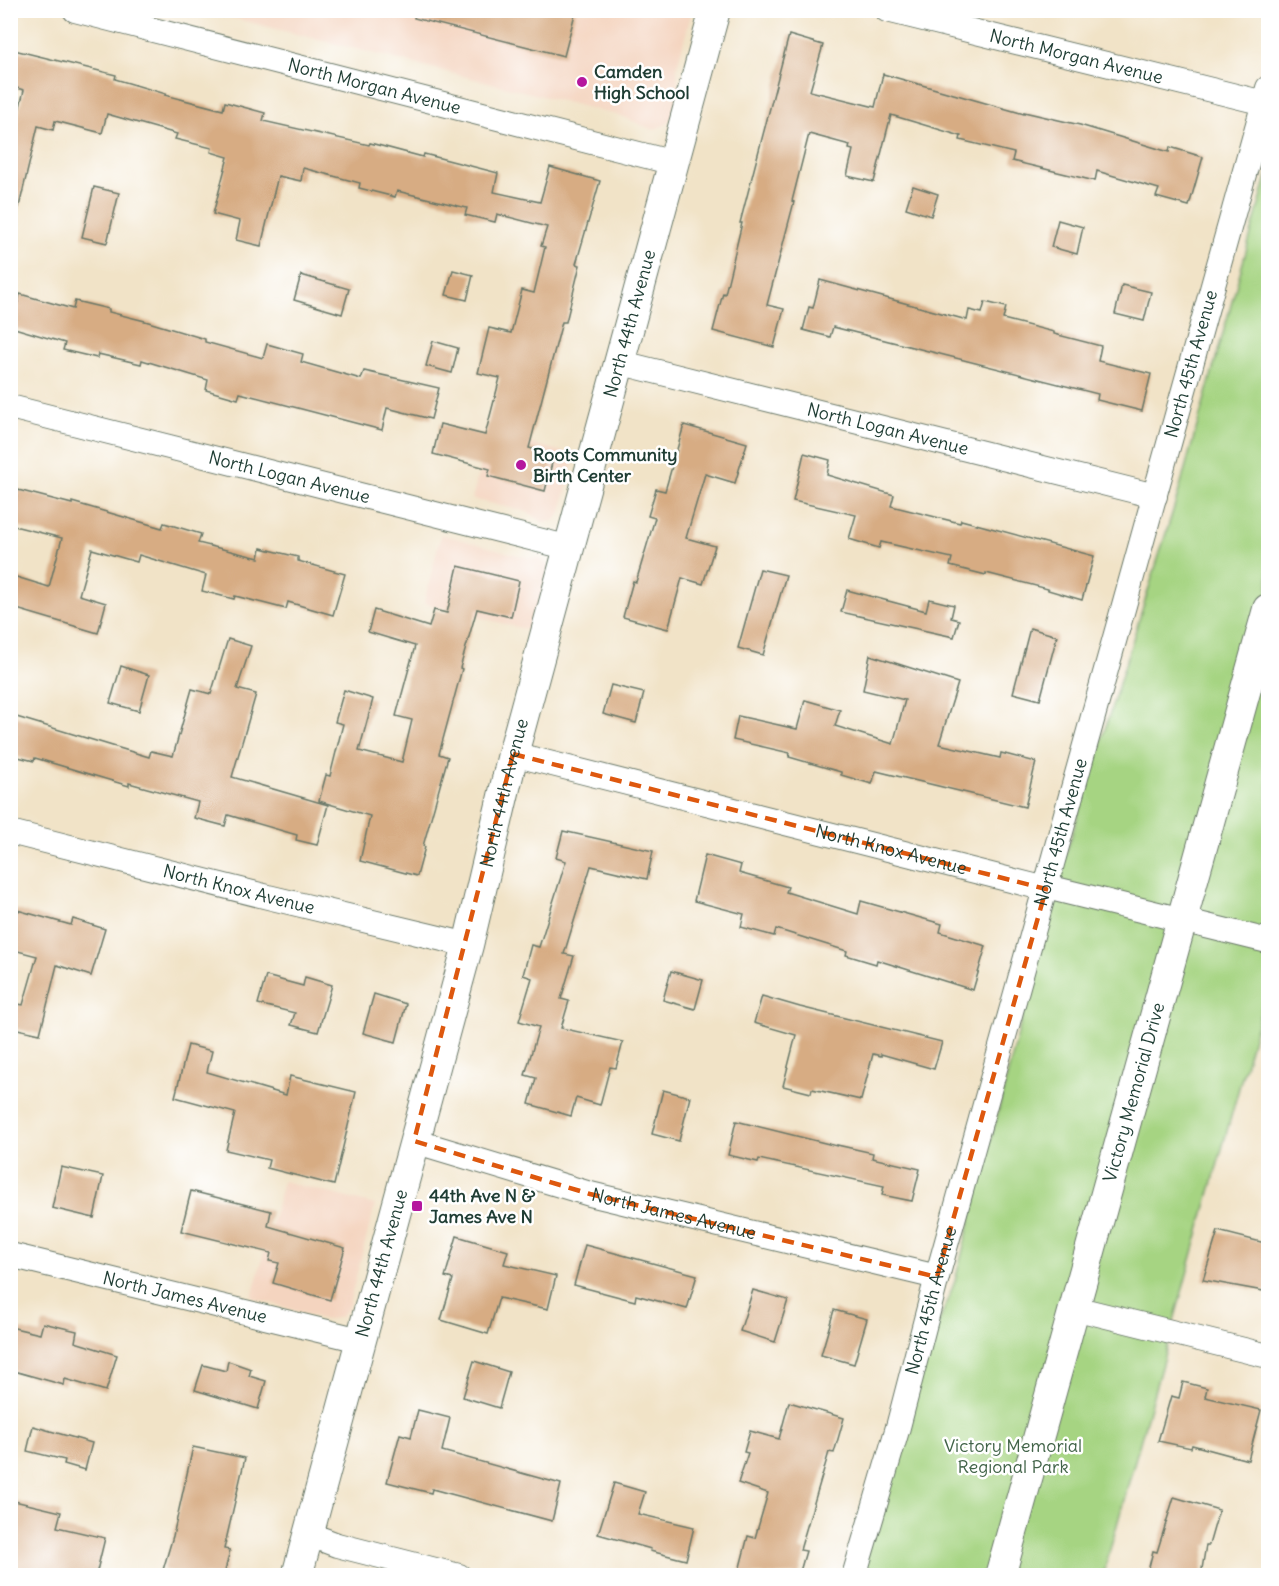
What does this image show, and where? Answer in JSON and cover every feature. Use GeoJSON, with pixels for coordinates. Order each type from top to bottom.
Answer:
{"type":"FeatureCollection","features":[{"type":"Feature","properties":{"kind":"street","name":"North Morgan Avenue"},"geometry":{"type":"LineString","coordinates":[[75,10],[674,163]]}},
{"type":"Feature","properties":{"kind":"street","name":"North 44th Avenue"},"geometry":{"type":"LineString","coordinates":[[297,1575],[468,945],[513,754],[715,10]]}},
{"type":"Feature","properties":{"kind":"street","name":"North Morgan Avenue"},"geometry":{"type":"LineString","coordinates":[[887,10],[1256,101],[1266,97]]}},
{"type":"Feature","properties":{"kind":"street","name":"North 45th Avenue"},"geometry":{"type":"LineString","coordinates":[[854,1575],[898,1427],[937,1277],[1266,97]]}},
{"type":"Feature","properties":{"kind":"street","name":"North Logan Avenue"},"geometry":{"type":"LineString","coordinates":[[618,362],[1155,496]]}},
{"type":"Feature","properties":{"kind":"street","name":"North Logan Avenue"},"geometry":{"type":"LineString","coordinates":[[10,407],[570,548]]}},
{"type":"Feature","properties":{"kind":"street","name":"Victory Memorial Drive"},"geometry":{"type":"LineString","coordinates":[[1000,1575],[1269,609]]}},
{"type":"Feature","properties":{"kind":"street","name":"North Knox Avenue"},"geometry":{"type":"LineString","coordinates":[[513,754],[1046,889],[1183,919],[1269,941]]}},
{"type":"Feature","properties":{"kind":"street","name":"North Knox Avenue"},"geometry":{"type":"LineString","coordinates":[[10,832],[257,895],[468,945]]}},
{"type":"Feature","properties":{"kind":"street","name":"North James Avenue"},"geometry":{"type":"LineString","coordinates":[[414,1141],[590,1194],[937,1277]]}},
{"type":"Feature","properties":{"kind":"street","name":"North James Avenue"},"geometry":{"type":"LineString","coordinates":[[10,1255],[360,1340]]}},
{"type":"Feature","properties":{"kind":"street"},"geometry":{"type":"LineString","coordinates":[[1074,1308],[1269,1356]]}},
{"type":"Feature","properties":{"kind":"street"},"geometry":{"type":"LineString","coordinates":[[308,1534],[337,1545],[459,1575]]}},
{"type":"Feature","properties":{"kind":"highlighted area"},"geometry":{"type":"Polygon","coordinates":[[[513,754],[1046,889],[937,1277],[590,1194],[414,1141],[513,754]]]}},
{"type":"Feature","properties":{"kind":"shaded area","name":"Camden High School"},"geometry":{"type":"Polygon","coordinates":[[[205,11],[692,11],[677,67],[678,96],[674,114],[667,124],[653,130],[621,116],[205,11]]]}},
{"type":"Feature","properties":{"kind":"shaded area"},"geometry":{"type":"Polygon","coordinates":[[[489,433],[575,455],[561,513],[554,521],[543,522],[527,512],[472,499],[489,433]]]}},
{"type":"Feature","properties":{"kind":"shaded area"},"geometry":{"type":"Polygon","coordinates":[[[441,534],[529,558],[540,558],[550,567],[548,595],[535,613],[528,630],[424,603],[441,534]]]}},
{"type":"Feature","properties":{"kind":"shaded area"},"geometry":{"type":"Polygon","coordinates":[[[283,1181],[375,1205],[348,1308],[340,1317],[325,1320],[252,1297],[283,1181]]]}},
{"type":"Feature","properties":{"kind":"green space","name":"Victory Memorial Regional Park"},"geometry":{"type":"Polygon","coordinates":[[[1268,173],[1268,984],[1103,1575],[859,1576],[898,1427],[955,1281],[1055,889],[1176,501],[1268,173]]]}},
{"type":"Feature","properties":{"kind":"building"},"geometry":{"type":"Polygon","coordinates":[[[415,10],[576,10],[564,56],[414,18],[415,10]]]}},
{"type":"Feature","properties":{"kind":"building"},"geometry":{"type":"Polygon","coordinates":[[[789,35],[823,45],[810,91],[875,107],[883,74],[1024,114],[1024,112],[1080,125],[1169,152],[1170,147],[1203,157],[1189,206],[1156,197],[1159,189],[1097,171],[1095,181],[1012,161],[1014,153],[960,140],[961,136],[891,115],[874,182],[847,176],[853,150],[849,149],[850,145],[809,134],[767,305],[784,309],[774,347],[713,331],[723,293],[725,294],[742,223],[740,223],[789,35]]]}},
{"type":"Feature","properties":{"kind":"building"},"geometry":{"type":"Polygon","coordinates":[[[10,49],[116,75],[115,79],[223,110],[225,102],[265,113],[263,121],[369,145],[370,143],[423,157],[424,154],[498,173],[494,192],[540,202],[550,167],[600,181],[576,264],[580,265],[566,322],[562,322],[529,448],[554,455],[545,491],[488,476],[490,469],[433,454],[440,424],[485,435],[500,378],[478,373],[489,328],[511,333],[522,290],[534,293],[545,247],[541,246],[547,227],[497,214],[495,222],[465,215],[467,208],[397,191],[395,197],[359,188],[360,183],[303,168],[301,181],[278,176],[261,246],[236,240],[240,221],[213,214],[228,157],[211,152],[212,148],[175,139],[177,134],[107,114],[102,133],[55,121],[53,130],[38,126],[19,207],[10,206],[10,148],[24,90],[10,86],[10,49]]]}},
{"type":"Feature","properties":{"kind":"building"},"geometry":{"type":"Polygon","coordinates":[[[913,186],[938,194],[931,216],[906,208],[913,186]]]}},
{"type":"Feature","properties":{"kind":"building"},"geometry":{"type":"Polygon","coordinates":[[[94,187],[119,193],[107,243],[82,237],[94,187]]]}},
{"type":"Feature","properties":{"kind":"building"},"geometry":{"type":"Polygon","coordinates":[[[1058,220],[1083,227],[1077,254],[1051,247],[1058,220]]]}},
{"type":"Feature","properties":{"kind":"building"},"geometry":{"type":"Polygon","coordinates":[[[453,270],[473,275],[467,300],[446,295],[453,270]]]}},
{"type":"Feature","properties":{"kind":"building"},"geometry":{"type":"Polygon","coordinates":[[[301,275],[349,289],[342,314],[294,300],[301,275]]]}},
{"type":"Feature","properties":{"kind":"building"},"geometry":{"type":"Polygon","coordinates":[[[820,280],[967,320],[969,310],[982,313],[985,302],[1006,307],[1003,319],[1101,346],[1098,361],[1151,374],[1142,411],[1097,400],[1098,394],[833,327],[830,337],[803,330],[809,307],[813,308],[820,280]]]}},
{"type":"Feature","properties":{"kind":"building"},"geometry":{"type":"Polygon","coordinates":[[[1122,285],[1151,292],[1144,321],[1115,314],[1122,285]]]}},
{"type":"Feature","properties":{"kind":"building"},"geometry":{"type":"Polygon","coordinates":[[[20,294],[73,309],[75,301],[109,309],[109,312],[263,358],[267,344],[303,354],[301,362],[361,379],[364,371],[439,388],[431,419],[387,408],[382,430],[240,393],[238,399],[206,390],[208,380],[142,360],[141,364],[98,354],[97,358],[63,350],[65,343],[11,327],[20,294]]]}},
{"type":"Feature","properties":{"kind":"building"},"geometry":{"type":"Polygon","coordinates":[[[433,341],[458,348],[452,373],[426,366],[433,341]]]}},
{"type":"Feature","properties":{"kind":"building"},"geometry":{"type":"Polygon","coordinates":[[[684,425],[747,443],[735,483],[705,474],[686,538],[715,546],[703,584],[682,578],[668,629],[623,617],[655,518],[648,516],[656,489],[665,491],[684,425]]]}},
{"type":"Feature","properties":{"kind":"building"},"geometry":{"type":"Polygon","coordinates":[[[804,453],[830,460],[827,475],[894,495],[891,506],[960,523],[961,520],[1094,556],[1082,600],[986,573],[986,575],[950,566],[952,558],[881,542],[879,548],[849,539],[856,515],[793,501],[804,453]]]}},
{"type":"Feature","properties":{"kind":"building"},"geometry":{"type":"Polygon","coordinates":[[[18,490],[72,504],[72,502],[162,528],[164,523],[201,534],[198,543],[259,558],[261,548],[298,557],[298,561],[345,574],[333,615],[288,602],[286,609],[235,596],[234,599],[202,591],[206,575],[139,555],[137,562],[92,549],[79,595],[106,603],[98,633],[10,607],[10,575],[49,587],[62,538],[10,525],[18,490]]]}},
{"type":"Feature","properties":{"kind":"building"},"geometry":{"type":"Polygon","coordinates":[[[458,566],[519,581],[511,617],[477,609],[439,754],[448,757],[417,876],[360,861],[370,816],[319,801],[326,775],[330,776],[343,724],[335,722],[344,690],[373,699],[359,751],[402,762],[412,720],[396,716],[415,646],[368,632],[374,610],[429,627],[434,610],[447,613],[458,566]]]}},
{"type":"Feature","properties":{"kind":"building"},"geometry":{"type":"Polygon","coordinates":[[[760,569],[786,575],[763,655],[738,648],[760,569]]]}},
{"type":"Feature","properties":{"kind":"building"},"geometry":{"type":"Polygon","coordinates":[[[847,590],[926,611],[929,599],[954,605],[951,618],[959,620],[954,637],[841,612],[847,590]]]}},
{"type":"Feature","properties":{"kind":"building"},"geometry":{"type":"Polygon","coordinates":[[[1030,628],[1057,636],[1040,700],[1013,693],[1030,628]]]}},
{"type":"Feature","properties":{"kind":"building"},"geometry":{"type":"Polygon","coordinates":[[[228,639],[251,646],[237,689],[256,694],[232,777],[328,805],[317,845],[296,840],[297,835],[228,815],[225,826],[194,818],[198,802],[129,783],[129,786],[35,758],[34,761],[10,755],[10,715],[149,757],[151,751],[173,756],[192,689],[211,694],[228,639]]]}},
{"type":"Feature","properties":{"kind":"building"},"geometry":{"type":"Polygon","coordinates":[[[870,655],[958,683],[939,744],[1000,758],[1001,753],[1036,762],[1025,807],[876,771],[872,784],[841,775],[841,772],[789,757],[790,753],[733,740],[738,716],[797,729],[805,700],[840,710],[835,726],[893,744],[905,700],[863,690],[870,655]]]}},
{"type":"Feature","properties":{"kind":"building"},"geometry":{"type":"Polygon","coordinates":[[[121,666],[149,675],[139,711],[110,703],[121,666]]]}},
{"type":"Feature","properties":{"kind":"building"},"geometry":{"type":"Polygon","coordinates":[[[611,685],[644,693],[636,723],[603,714],[611,685]]]}},
{"type":"Feature","properties":{"kind":"building"},"geometry":{"type":"Polygon","coordinates":[[[563,831],[653,851],[647,879],[591,866],[564,954],[574,956],[561,999],[569,1001],[561,1028],[623,1042],[616,1068],[610,1067],[600,1105],[576,1098],[571,1116],[529,1104],[536,1078],[525,1075],[539,1027],[519,1021],[532,978],[523,975],[531,945],[539,947],[566,861],[556,858],[563,831]]]}},
{"type":"Feature","properties":{"kind":"building"},"geometry":{"type":"Polygon","coordinates":[[[705,855],[741,865],[739,873],[788,887],[786,892],[858,914],[861,901],[942,924],[940,932],[986,946],[973,990],[877,960],[876,964],[846,955],[847,951],[776,929],[774,936],[741,927],[744,914],[694,901],[705,855]]]}},
{"type":"Feature","properties":{"kind":"building"},"geometry":{"type":"Polygon","coordinates":[[[10,908],[71,925],[73,919],[105,929],[91,976],[57,965],[40,1034],[13,1028],[18,1004],[23,1005],[37,956],[10,949],[10,908]]]}},
{"type":"Feature","properties":{"kind":"building"},"geometry":{"type":"Polygon","coordinates":[[[671,971],[703,980],[695,1009],[663,1000],[671,971]]]}},
{"type":"Feature","properties":{"kind":"building"},"geometry":{"type":"Polygon","coordinates":[[[266,976],[303,986],[305,977],[332,985],[318,1032],[291,1025],[295,1013],[258,1004],[266,976]]]}},
{"type":"Feature","properties":{"kind":"building"},"geometry":{"type":"Polygon","coordinates":[[[374,994],[406,1004],[396,1042],[363,1033],[374,994]]]}},
{"type":"Feature","properties":{"kind":"building"},"geometry":{"type":"Polygon","coordinates":[[[762,996],[942,1042],[934,1069],[881,1054],[881,1056],[873,1054],[861,1100],[812,1089],[811,1093],[783,1086],[796,1035],[754,1023],[762,996]]]}},
{"type":"Feature","properties":{"kind":"building"},"geometry":{"type":"Polygon","coordinates":[[[188,1045],[212,1051],[207,1072],[286,1095],[290,1076],[356,1092],[334,1185],[267,1168],[269,1160],[226,1150],[235,1113],[175,1097],[188,1045]]]}},
{"type":"Feature","properties":{"kind":"building"},"geometry":{"type":"Polygon","coordinates":[[[663,1090],[690,1097],[679,1141],[652,1134],[663,1090]]]}},
{"type":"Feature","properties":{"kind":"building"},"geometry":{"type":"Polygon","coordinates":[[[736,1121],[873,1153],[872,1158],[920,1169],[912,1201],[882,1195],[884,1186],[759,1159],[758,1162],[728,1155],[736,1121]]]}},
{"type":"Feature","properties":{"kind":"building"},"geometry":{"type":"Polygon","coordinates":[[[61,1167],[103,1176],[94,1218],[52,1208],[61,1167]]]}},
{"type":"Feature","properties":{"kind":"building"},"geometry":{"type":"Polygon","coordinates":[[[191,1191],[271,1211],[268,1226],[345,1248],[330,1300],[273,1283],[279,1263],[269,1261],[271,1253],[181,1231],[191,1191]]]}},
{"type":"Feature","properties":{"kind":"building"},"geometry":{"type":"Polygon","coordinates":[[[1218,1231],[1269,1244],[1269,1292],[1203,1280],[1218,1231]]]}},
{"type":"Feature","properties":{"kind":"building"},"geometry":{"type":"Polygon","coordinates":[[[457,1236],[508,1251],[504,1264],[556,1276],[548,1309],[499,1298],[488,1334],[441,1320],[453,1279],[445,1277],[457,1236]]]}},
{"type":"Feature","properties":{"kind":"building"},"geometry":{"type":"Polygon","coordinates":[[[585,1245],[697,1275],[687,1309],[636,1295],[635,1301],[574,1285],[585,1245]]]}},
{"type":"Feature","properties":{"kind":"building"},"geometry":{"type":"Polygon","coordinates":[[[753,1290],[788,1300],[775,1342],[740,1331],[753,1290]]]}},
{"type":"Feature","properties":{"kind":"building"},"geometry":{"type":"Polygon","coordinates":[[[834,1310],[867,1319],[854,1364],[821,1355],[834,1310]]]}},
{"type":"Feature","properties":{"kind":"building"},"geometry":{"type":"Polygon","coordinates":[[[43,1323],[77,1331],[75,1342],[117,1355],[106,1391],[65,1379],[64,1385],[10,1370],[10,1327],[40,1334],[43,1323]]]}},
{"type":"Feature","properties":{"kind":"building"},"geometry":{"type":"Polygon","coordinates":[[[228,1361],[251,1369],[249,1376],[266,1381],[258,1409],[195,1390],[203,1365],[226,1371],[228,1361]]]}},
{"type":"Feature","properties":{"kind":"building"},"geometry":{"type":"Polygon","coordinates":[[[474,1361],[509,1372],[499,1408],[463,1397],[474,1361]]]}},
{"type":"Feature","properties":{"kind":"building"},"geometry":{"type":"Polygon","coordinates":[[[1183,1382],[1207,1388],[1205,1397],[1261,1410],[1248,1460],[1192,1445],[1191,1448],[1158,1441],[1171,1396],[1179,1398],[1183,1382]]]}},
{"type":"Feature","properties":{"kind":"building"},"geometry":{"type":"Polygon","coordinates":[[[789,1402],[844,1418],[834,1453],[829,1452],[800,1550],[806,1551],[799,1575],[738,1575],[748,1536],[755,1538],[768,1493],[738,1483],[748,1453],[744,1452],[750,1431],[779,1439],[789,1402]]]}},
{"type":"Feature","properties":{"kind":"building"},"geometry":{"type":"Polygon","coordinates":[[[418,1410],[450,1418],[442,1451],[561,1484],[552,1521],[432,1489],[431,1493],[387,1482],[400,1434],[411,1437],[418,1410]]]}},
{"type":"Feature","properties":{"kind":"building"},"geometry":{"type":"Polygon","coordinates":[[[33,1426],[92,1443],[85,1470],[64,1464],[65,1460],[27,1451],[33,1426]]]}},
{"type":"Feature","properties":{"kind":"building"},"geometry":{"type":"Polygon","coordinates":[[[193,1447],[245,1458],[224,1549],[230,1550],[224,1575],[185,1575],[163,1570],[193,1447]]]}},
{"type":"Feature","properties":{"kind":"building"},"geometry":{"type":"Polygon","coordinates":[[[614,1483],[645,1492],[638,1514],[694,1527],[686,1560],[598,1534],[614,1483]]]}},
{"type":"Feature","properties":{"kind":"building"},"geometry":{"type":"Polygon","coordinates":[[[1174,1497],[1219,1510],[1209,1545],[1206,1545],[1201,1575],[1147,1575],[1153,1551],[1157,1552],[1174,1497]]]}},
{"type":"Feature","properties":{"kind":"building"},"geometry":{"type":"Polygon","coordinates":[[[10,1500],[61,1512],[57,1527],[105,1538],[96,1575],[10,1575],[10,1500]]]}},
{"type":"Feature","properties":{"kind":"place","name":"Camden High School"},"geometry":{"type":"Point","coordinates":[582,82]}},
{"type":"Feature","properties":{"kind":"place","name":"Roots Community Birth Center"},"geometry":{"type":"Point","coordinates":[521,465]}},
{"type":"Feature","properties":{"kind":"place","name":"44th Ave N & James Ave N"},"geometry":{"type":"Point","coordinates":[417,1206]}}]}
